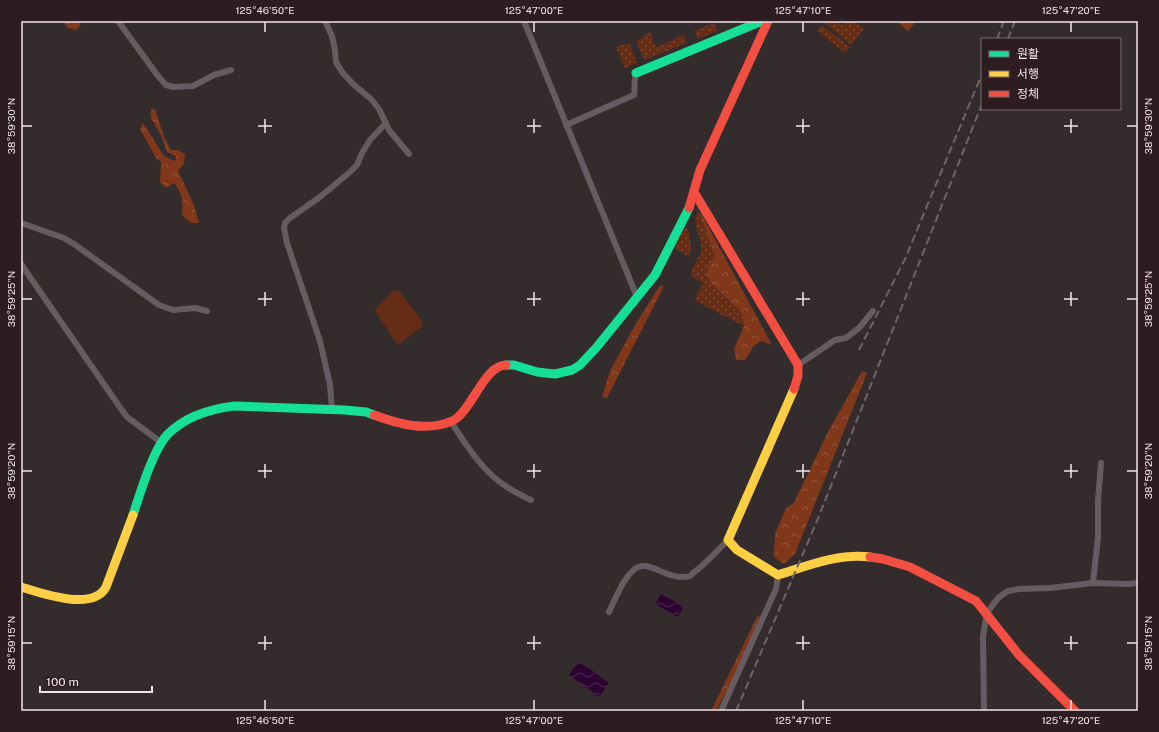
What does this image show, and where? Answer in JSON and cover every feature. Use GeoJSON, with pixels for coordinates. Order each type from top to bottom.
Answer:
{"type":"FeatureCollection","features":[{"type":"Feature","properties":{"kind":"street"},"geometry":{"type":"LineString","coordinates":[[118,21],[166,85],[173,87],[193,86],[214,75],[231,70]]}},
{"type":"Feature","properties":{"kind":"street"},"geometry":{"type":"LineString","coordinates":[[325,21],[332,36],[336,62],[342,72],[352,84],[372,100],[379,109],[394,137],[409,154]]}},
{"type":"Feature","properties":{"kind":"street"},"geometry":{"type":"LineString","coordinates":[[524,21],[637,297]]}},
{"type":"Feature","properties":{"kind":"street"},"geometry":{"type":"LineString","coordinates":[[566,125],[634,95],[634,80],[636,73],[762,21]]}},
{"type":"Feature","properties":{"kind":"street"},"geometry":{"type":"LineString","coordinates":[[21,586],[44,594],[78,599],[92,599],[100,595],[106,586],[156,455],[162,443],[167,435],[180,424],[194,416],[216,408],[234,406],[332,409],[366,412],[395,423],[405,425],[435,426],[451,422],[460,415],[492,371],[502,365],[514,365],[546,374],[555,374],[572,370],[580,365],[591,354],[655,275],[688,211],[700,170],[768,21]]}},
{"type":"Feature","properties":{"kind":"street"},"geometry":{"type":"LineString","coordinates":[[332,409],[330,385],[320,341],[287,243],[284,228],[285,223],[290,218],[320,197],[357,165],[370,140],[386,123]]}},
{"type":"Feature","properties":{"kind":"street"},"geometry":{"type":"LineString","coordinates":[[609,612],[620,589],[630,573],[637,567],[650,567],[678,577],[690,576],[709,560],[728,540],[795,388],[798,376],[798,365],[694,192]]}},
{"type":"Feature","properties":{"kind":"street"},"geometry":{"type":"LineString","coordinates":[[21,223],[64,238],[159,305],[173,310],[195,308],[207,311]]}},
{"type":"Feature","properties":{"kind":"street"},"geometry":{"type":"LineString","coordinates":[[21,264],[127,417],[162,443]]}},
{"type":"Feature","properties":{"kind":"street"},"geometry":{"type":"LineString","coordinates":[[798,365],[835,340],[846,338],[859,328],[873,311]]}},
{"type":"Feature","properties":{"kind":"street"},"geometry":{"type":"LineString","coordinates":[[451,422],[474,456],[490,473],[506,486],[531,500]]}},
{"type":"Feature","properties":{"kind":"street"},"geometry":{"type":"LineString","coordinates":[[1093,583],[1098,537],[1098,501],[1101,463]]}},
{"type":"Feature","properties":{"kind":"street"},"geometry":{"type":"LineString","coordinates":[[728,540],[737,550],[778,575],[818,562],[861,556],[883,559],[910,567],[976,601],[1019,655],[1075,711]]}},
{"type":"Feature","properties":{"kind":"street"},"geometry":{"type":"LineString","coordinates":[[721,711],[776,589],[778,575]]}},
{"type":"Feature","properties":{"kind":"street"},"geometry":{"type":"LineString","coordinates":[[984,709],[983,636],[987,613],[998,598],[1008,592],[1018,589],[1050,588],[1093,583],[1138,583]]}},
{"type":"Feature","properties":{"kind":"shaded area"},"geometry":{"type":"Polygon","coordinates":[[[837,21],[843,26],[847,21],[854,21],[864,29],[851,45],[824,22],[837,21]]]}},
{"type":"Feature","properties":{"kind":"shaded area"},"geometry":{"type":"Polygon","coordinates":[[[714,23],[717,31],[698,39],[694,31],[714,23]]]}},
{"type":"Feature","properties":{"kind":"shaded area"},"geometry":{"type":"Polygon","coordinates":[[[822,25],[850,47],[845,53],[817,31],[822,25]]]}},
{"type":"Feature","properties":{"kind":"shaded area"},"geometry":{"type":"Polygon","coordinates":[[[650,32],[656,47],[684,35],[687,43],[644,60],[636,41],[645,37],[644,35],[650,32]]]}},
{"type":"Feature","properties":{"kind":"shaded area"},"geometry":{"type":"Polygon","coordinates":[[[629,43],[637,63],[625,68],[616,47],[629,43]]]}},
{"type":"Feature","properties":{"kind":"shaded area"},"geometry":{"type":"Polygon","coordinates":[[[700,212],[702,215],[700,216],[715,257],[726,298],[741,312],[744,326],[697,302],[695,298],[703,283],[691,276],[691,272],[701,251],[701,243],[696,225],[697,213],[700,212]]]}},
{"type":"Feature","properties":{"kind":"shaded area"},"geometry":{"type":"Polygon","coordinates":[[[684,228],[688,229],[691,245],[690,257],[674,248],[684,228]]]}},
{"type":"Feature","properties":{"kind":"shaded area"},"geometry":{"type":"Polygon","coordinates":[[[394,290],[399,291],[423,322],[422,326],[400,344],[396,343],[375,309],[394,290]]]}},
{"type":"Feature","properties":{"kind":"green space"},"geometry":{"type":"Polygon","coordinates":[[[63,21],[76,21],[81,24],[77,30],[68,28],[63,21]]]}},
{"type":"Feature","properties":{"kind":"green space"},"geometry":{"type":"Polygon","coordinates":[[[916,21],[908,31],[897,22],[916,21]]]}},
{"type":"Feature","properties":{"kind":"green space"},"geometry":{"type":"Polygon","coordinates":[[[151,109],[155,109],[165,139],[171,150],[178,150],[185,154],[184,163],[178,171],[194,205],[199,223],[191,223],[182,215],[182,198],[174,183],[166,188],[160,182],[161,162],[156,158],[140,129],[143,123],[164,156],[175,161],[176,156],[167,152],[161,135],[151,118],[151,109]]]}},
{"type":"Feature","properties":{"kind":"green space"},"geometry":{"type":"Polygon","coordinates":[[[700,215],[702,215],[772,345],[761,341],[754,346],[745,360],[736,360],[734,349],[744,326],[741,312],[711,283],[707,275],[709,264],[715,257],[700,215]]]}},
{"type":"Feature","properties":{"kind":"green space"},"geometry":{"type":"Polygon","coordinates":[[[663,285],[663,288],[607,398],[602,397],[610,371],[635,325],[659,287],[663,285]]]}},
{"type":"Feature","properties":{"kind":"green space"},"geometry":{"type":"Polygon","coordinates":[[[862,371],[867,373],[795,554],[784,564],[774,557],[775,534],[786,508],[794,503],[828,432],[862,371]]]}},
{"type":"Feature","properties":{"kind":"green space"},"geometry":{"type":"Polygon","coordinates":[[[758,615],[760,617],[734,677],[716,711],[711,711],[758,615]]]}},
{"type":"Feature","properties":{"kind":"water"},"geometry":{"type":"Polygon","coordinates":[[[661,594],[684,606],[678,617],[655,604],[661,594]]]}},
{"type":"Feature","properties":{"kind":"water"},"geometry":{"type":"Polygon","coordinates":[[[578,662],[608,682],[599,697],[569,675],[578,662]]]}},
{"type":"Feature","properties":{"kind":"railway"},"geometry":{"type":"LineString","coordinates":[[997,38],[1004,21]]}},
{"type":"Feature","properties":{"kind":"railway"},"geometry":{"type":"LineString","coordinates":[[1008,38],[1015,21]]}},
{"type":"Feature","properties":{"kind":"railway"},"geometry":{"type":"LineString","coordinates":[[859,350],[905,259],[981,76]]}},
{"type":"Feature","properties":{"kind":"railway"},"geometry":{"type":"LineString","coordinates":[[736,711],[819,516],[981,107]]}},
{"type":"Feature","properties":{"kind":"traffic: fast"},"geometry":{"type":"LineString","coordinates":[[636,73],[762,21]]}},
{"type":"Feature","properties":{"kind":"traffic: fast"},"geometry":{"type":"LineString","coordinates":[[506,365],[514,365],[537,372],[555,374],[572,370],[580,365],[596,348],[655,275],[689,208]]}},
{"type":"Feature","properties":{"kind":"traffic: fast"},"geometry":{"type":"LineString","coordinates":[[133,515],[152,461],[162,441],[183,422],[199,414],[234,406],[345,410],[366,412],[374,415]]}},
{"type":"Feature","properties":{"kind":"traffic: slow"},"geometry":{"type":"LineString","coordinates":[[794,389],[728,540],[737,550],[778,575],[823,561],[858,556],[870,557]]}},
{"type":"Feature","properties":{"kind":"traffic: slow"},"geometry":{"type":"LineString","coordinates":[[21,587],[66,599],[79,600],[90,598],[99,594],[106,587],[133,515]]}},
{"type":"Feature","properties":{"kind":"traffic: jam"},"geometry":{"type":"LineString","coordinates":[[689,208],[700,170],[768,21]]}},
{"type":"Feature","properties":{"kind":"traffic: jam"},"geometry":{"type":"LineString","coordinates":[[694,192],[798,365],[798,376],[794,389]]}},
{"type":"Feature","properties":{"kind":"traffic: jam"},"geometry":{"type":"LineString","coordinates":[[374,415],[413,426],[433,426],[452,421],[465,409],[491,373],[498,367],[506,365]]}},
{"type":"Feature","properties":{"kind":"traffic: jam"},"geometry":{"type":"LineString","coordinates":[[870,557],[883,559],[910,567],[976,601],[1019,655],[1075,711]]}}]}
